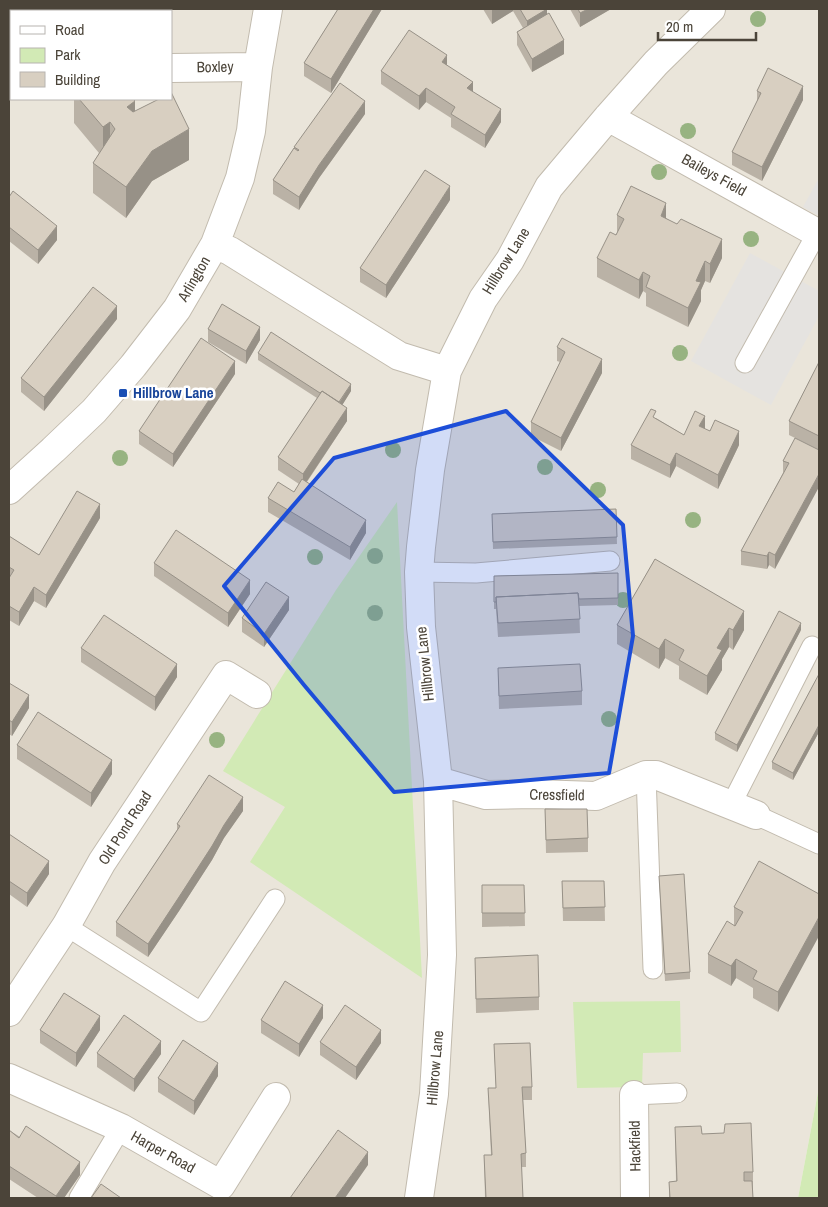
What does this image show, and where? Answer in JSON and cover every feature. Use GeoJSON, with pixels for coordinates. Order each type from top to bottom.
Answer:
{"type":"FeatureCollection","features":[{"type":"Feature","properties":{"kind":"street","name":"Arlington"},"geometry":{"type":"LineString","coordinates":[[9,490],[94,411],[133,366],[177,309],[215,244],[240,178],[251,131],[258,66],[268,9]]}},
{"type":"Feature","properties":{"kind":"street","name":"Hillbrow Lane"},"geometry":{"type":"LineString","coordinates":[[419,1198],[434,1094],[442,955],[438,781],[421,627],[419,572],[430,470],[447,371],[483,299],[510,260],[550,188],[608,117],[656,63],[711,9]]}},
{"type":"Feature","properties":{"kind":"street","name":"Boxley"},"geometry":{"type":"LineString","coordinates":[[172,68],[258,66]]}},
{"type":"Feature","properties":{"kind":"street","name":"Baileys Field"},"geometry":{"type":"LineString","coordinates":[[608,117],[818,233]]}},
{"type":"Feature","properties":{"kind":"street"},"geometry":{"type":"LineString","coordinates":[[215,244],[230,251],[399,356],[447,371]]}},
{"type":"Feature","properties":{"kind":"street","name":"Old Pond Road"},"geometry":{"type":"LineString","coordinates":[[9,1012],[66,926],[102,862],[226,676],[257,694]]}},
{"type":"Feature","properties":{"kind":"street"},"geometry":{"type":"LineString","coordinates":[[646,775],[656,775],[756,815]]}},
{"type":"Feature","properties":{"kind":"street","name":"Cressfield"},"geometry":{"type":"LineString","coordinates":[[438,781],[486,795],[596,796],[646,775]]}},
{"type":"Feature","properties":{"kind":"street","name":"Harper Road"},"geometry":{"type":"LineString","coordinates":[[9,1078],[121,1128],[221,1185],[276,1097]]}},
{"type":"Feature","properties":{"kind":"street","name":"Hackfield"},"geometry":{"type":"LineString","coordinates":[[634,1095],[635,1198]]}},
{"type":"Feature","properties":{"kind":"lane"},"geometry":{"type":"LineString","coordinates":[[744,363],[818,233]]}},
{"type":"Feature","properties":{"kind":"lane"},"geometry":{"type":"LineString","coordinates":[[419,572],[476,573],[610,561]]}},
{"type":"Feature","properties":{"kind":"lane"},"geometry":{"type":"LineString","coordinates":[[731,805],[812,646]]}},
{"type":"Feature","properties":{"kind":"lane"},"geometry":{"type":"LineString","coordinates":[[646,775],[653,969]]}},
{"type":"Feature","properties":{"kind":"lane"},"geometry":{"type":"LineString","coordinates":[[756,815],[819,844]]}},
{"type":"Feature","properties":{"kind":"lane"},"geometry":{"type":"LineString","coordinates":[[66,926],[201,1012],[275,899]]}},
{"type":"Feature","properties":{"kind":"lane"},"geometry":{"type":"LineString","coordinates":[[634,1095],[677,1093]]}},
{"type":"Feature","properties":{"kind":"lane"},"geometry":{"type":"LineString","coordinates":[[79,1198],[121,1128]]}},
{"type":"Feature","properties":{"kind":"highlighted area"},"geometry":{"type":"Polygon","coordinates":[[[506,411],[623,525],[633,636],[609,773],[394,792],[224,586],[334,458],[506,411]]]}},
{"type":"Feature","properties":{"kind":"shaded area"},"geometry":{"type":"Polygon","coordinates":[[[9,9],[819,9],[819,1087],[798,1198],[9,1198],[9,9]]]}},
{"type":"Feature","properties":{"kind":"shaded area"},"geometry":{"type":"Polygon","coordinates":[[[819,178],[819,216],[803,207],[819,178]]]}},
{"type":"Feature","properties":{"kind":"shaded area"},"geometry":{"type":"Polygon","coordinates":[[[750,253],[819,291],[819,316],[771,405],[691,361],[750,253]]]}},
{"type":"Feature","properties":{"kind":"green space"},"geometry":{"type":"Polygon","coordinates":[[[397,502],[422,978],[250,862],[285,807],[223,771],[336,590],[397,502]]]}},
{"type":"Feature","properties":{"kind":"green space"},"geometry":{"type":"Polygon","coordinates":[[[680,1001],[681,1052],[643,1053],[642,1087],[577,1088],[573,1002],[680,1001]]]}},
{"type":"Feature","properties":{"kind":"green space"},"geometry":{"type":"Polygon","coordinates":[[[819,1087],[819,1198],[798,1198],[819,1087]]]}},
{"type":"Feature","properties":{"kind":"building"},"geometry":{"type":"Polygon","coordinates":[[[338,9],[374,9],[331,79],[304,63],[338,9]]]}},
{"type":"Feature","properties":{"kind":"building"},"geometry":{"type":"Polygon","coordinates":[[[520,9],[547,9],[527,21],[520,9]]]}},
{"type":"Feature","properties":{"kind":"building"},"geometry":{"type":"Polygon","coordinates":[[[578,9],[588,9],[580,13],[578,9]]]}},
{"type":"Feature","properties":{"kind":"building"},"geometry":{"type":"Polygon","coordinates":[[[549,13],[564,40],[532,59],[517,32],[549,13]]]}},
{"type":"Feature","properties":{"kind":"building"},"geometry":{"type":"Polygon","coordinates":[[[409,30],[447,55],[442,62],[473,82],[467,88],[501,109],[485,135],[451,114],[455,107],[426,88],[419,96],[381,71],[409,30]]]}},
{"type":"Feature","properties":{"kind":"building"},"geometry":{"type":"Polygon","coordinates":[[[768,68],[803,86],[762,167],[732,152],[761,93],[757,91],[768,68]]]}},
{"type":"Feature","properties":{"kind":"building"},"geometry":{"type":"Polygon","coordinates":[[[340,83],[365,101],[319,165],[299,197],[273,180],[294,148],[299,150],[294,147],[340,83]]]}},
{"type":"Feature","properties":{"kind":"building"},"geometry":{"type":"Polygon","coordinates":[[[172,94],[189,129],[152,151],[126,187],[93,163],[115,129],[110,122],[103,127],[80,100],[134,100],[127,107],[133,112],[157,100],[172,100],[172,94]]]}},
{"type":"Feature","properties":{"kind":"building"},"geometry":{"type":"Polygon","coordinates":[[[425,170],[450,186],[386,285],[360,268],[425,170]]]}},
{"type":"Feature","properties":{"kind":"building"},"geometry":{"type":"Polygon","coordinates":[[[631,186],[666,203],[661,216],[677,224],[681,219],[722,239],[710,264],[705,261],[696,281],[701,282],[688,308],[646,287],[650,276],[643,272],[639,280],[597,258],[610,232],[616,235],[624,219],[617,215],[631,186]]]}},
{"type":"Feature","properties":{"kind":"building"},"geometry":{"type":"Polygon","coordinates":[[[13,191],[57,226],[38,250],[9,227],[9,197],[13,191]]]}},
{"type":"Feature","properties":{"kind":"building"},"geometry":{"type":"Polygon","coordinates":[[[93,287],[117,306],[44,397],[21,378],[93,287]]]}},
{"type":"Feature","properties":{"kind":"building"},"geometry":{"type":"Polygon","coordinates":[[[222,304],[260,327],[246,351],[208,329],[222,304]]]}},
{"type":"Feature","properties":{"kind":"building"},"geometry":{"type":"Polygon","coordinates":[[[271,332],[351,384],[339,402],[322,391],[320,393],[258,353],[271,332]]]}},
{"type":"Feature","properties":{"kind":"building"},"geometry":{"type":"Polygon","coordinates":[[[201,338],[235,361],[173,454],[139,431],[201,338]]]}},
{"type":"Feature","properties":{"kind":"building"},"geometry":{"type":"Polygon","coordinates":[[[562,338],[602,359],[561,438],[531,422],[565,352],[557,347],[562,338]]]}},
{"type":"Feature","properties":{"kind":"building"},"geometry":{"type":"Polygon","coordinates":[[[819,362],[819,436],[789,421],[819,362]]]}},
{"type":"Feature","properties":{"kind":"building"},"geometry":{"type":"Polygon","coordinates":[[[322,391],[347,408],[303,474],[278,457],[322,391]]]}},
{"type":"Feature","properties":{"kind":"building"},"geometry":{"type":"Polygon","coordinates":[[[651,409],[656,411],[653,417],[684,435],[695,411],[705,416],[699,426],[710,431],[715,420],[739,431],[718,475],[676,453],[670,465],[631,445],[651,409]]]}},
{"type":"Feature","properties":{"kind":"building"},"geometry":{"type":"Polygon","coordinates":[[[795,438],[819,450],[819,474],[775,555],[769,552],[767,556],[741,551],[789,463],[783,461],[795,438]]]}},
{"type":"Feature","properties":{"kind":"building"},"geometry":{"type":"Polygon","coordinates":[[[302,479],[366,520],[350,547],[268,498],[278,482],[294,492],[302,479]]]}},
{"type":"Feature","properties":{"kind":"building"},"geometry":{"type":"Polygon","coordinates":[[[77,491],[100,504],[46,595],[34,587],[19,612],[9,606],[9,578],[14,570],[9,567],[9,536],[39,555],[77,491]]]}},
{"type":"Feature","properties":{"kind":"building"},"geometry":{"type":"Polygon","coordinates":[[[616,509],[617,537],[493,542],[492,514],[616,509]]]}},
{"type":"Feature","properties":{"kind":"building"},"geometry":{"type":"Polygon","coordinates":[[[176,530],[250,580],[228,613],[154,563],[176,530]]]}},
{"type":"Feature","properties":{"kind":"building"},"geometry":{"type":"Polygon","coordinates":[[[655,559],[744,611],[733,630],[729,628],[717,648],[722,650],[707,676],[679,660],[684,650],[665,639],[659,649],[617,625],[655,559]]]}},
{"type":"Feature","properties":{"kind":"building"},"geometry":{"type":"Polygon","coordinates":[[[618,573],[618,598],[579,599],[578,593],[496,597],[496,602],[494,602],[494,576],[618,573]]]}},
{"type":"Feature","properties":{"kind":"building"},"geometry":{"type":"Polygon","coordinates":[[[266,582],[289,597],[264,634],[242,618],[266,582]]]}},
{"type":"Feature","properties":{"kind":"building"},"geometry":{"type":"Polygon","coordinates":[[[578,593],[580,619],[498,623],[496,597],[578,593]]]}},
{"type":"Feature","properties":{"kind":"building"},"geometry":{"type":"Polygon","coordinates":[[[779,611],[801,623],[737,745],[715,733],[779,611]]]}},
{"type":"Feature","properties":{"kind":"building"},"geometry":{"type":"Polygon","coordinates":[[[104,615],[177,664],[155,697],[81,648],[104,615]]]}},
{"type":"Feature","properties":{"kind":"building"},"geometry":{"type":"Polygon","coordinates":[[[580,664],[582,691],[499,696],[498,668],[580,664]]]}},
{"type":"Feature","properties":{"kind":"building"},"geometry":{"type":"Polygon","coordinates":[[[819,674],[819,725],[793,773],[772,762],[819,674]]]}},
{"type":"Feature","properties":{"kind":"building"},"geometry":{"type":"Polygon","coordinates":[[[9,683],[29,695],[12,722],[9,720],[9,683]]]}},
{"type":"Feature","properties":{"kind":"building"},"geometry":{"type":"Polygon","coordinates":[[[38,712],[112,760],[91,793],[17,745],[38,712]]]}},
{"type":"Feature","properties":{"kind":"building"},"geometry":{"type":"Polygon","coordinates":[[[209,775],[243,797],[148,944],[116,922],[180,826],[177,824],[209,775]]]}},
{"type":"Feature","properties":{"kind":"building"},"geometry":{"type":"Polygon","coordinates":[[[545,809],[587,809],[588,838],[546,840],[545,809]]]}},
{"type":"Feature","properties":{"kind":"building"},"geometry":{"type":"Polygon","coordinates":[[[9,834],[49,861],[27,893],[9,881],[9,834]]]}},
{"type":"Feature","properties":{"kind":"building"},"geometry":{"type":"Polygon","coordinates":[[[759,861],[819,894],[819,917],[778,992],[753,979],[757,971],[736,959],[731,966],[708,954],[727,921],[735,926],[743,912],[734,907],[759,861]]]}},
{"type":"Feature","properties":{"kind":"building"},"geometry":{"type":"Polygon","coordinates":[[[684,874],[690,972],[665,974],[659,876],[684,874]]]}},
{"type":"Feature","properties":{"kind":"building"},"geometry":{"type":"Polygon","coordinates":[[[562,881],[604,881],[605,907],[563,908],[562,881]]]}},
{"type":"Feature","properties":{"kind":"building"},"geometry":{"type":"Polygon","coordinates":[[[482,885],[524,885],[525,913],[482,913],[482,885]]]}},
{"type":"Feature","properties":{"kind":"building"},"geometry":{"type":"Polygon","coordinates":[[[538,955],[539,997],[476,999],[475,958],[538,955]]]}},
{"type":"Feature","properties":{"kind":"building"},"geometry":{"type":"Polygon","coordinates":[[[285,981],[323,1005],[299,1044],[261,1020],[285,981]]]}},
{"type":"Feature","properties":{"kind":"building"},"geometry":{"type":"Polygon","coordinates":[[[64,993],[100,1016],[76,1053],[40,1030],[64,993]]]}},
{"type":"Feature","properties":{"kind":"building"},"geometry":{"type":"Polygon","coordinates":[[[345,1005],[381,1030],[356,1067],[320,1042],[345,1005]]]}},
{"type":"Feature","properties":{"kind":"building"},"geometry":{"type":"Polygon","coordinates":[[[124,1015],[161,1041],[134,1079],[97,1053],[124,1015]]]}},
{"type":"Feature","properties":{"kind":"building"},"geometry":{"type":"Polygon","coordinates":[[[183,1040],[218,1063],[194,1101],[158,1078],[183,1040]]]}},
{"type":"Feature","properties":{"kind":"building"},"geometry":{"type":"Polygon","coordinates":[[[530,1043],[532,1087],[522,1087],[526,1153],[521,1154],[523,1198],[486,1198],[484,1155],[492,1155],[488,1088],[496,1088],[494,1044],[530,1043]]]}},
{"type":"Feature","properties":{"kind":"building"},"geometry":{"type":"Polygon","coordinates":[[[751,1123],[753,1172],[744,1172],[744,1181],[752,1181],[753,1198],[670,1198],[669,1182],[677,1181],[675,1127],[701,1126],[702,1134],[724,1133],[725,1124],[751,1123]]]}},
{"type":"Feature","properties":{"kind":"building"},"geometry":{"type":"Polygon","coordinates":[[[26,1126],[80,1162],[56,1196],[9,1166],[9,1130],[19,1138],[26,1126]]]}},
{"type":"Feature","properties":{"kind":"building"},"geometry":{"type":"Polygon","coordinates":[[[338,1130],[368,1152],[335,1198],[290,1198],[338,1130]]]}},
{"type":"Feature","properties":{"kind":"building"},"geometry":{"type":"Polygon","coordinates":[[[101,1184],[121,1198],[91,1198],[101,1184]]]}},
{"type":"Feature","properties":{"kind":"place","name":"Hillbrow Lane"},"geometry":{"type":"Point","coordinates":[123,393]}}]}
